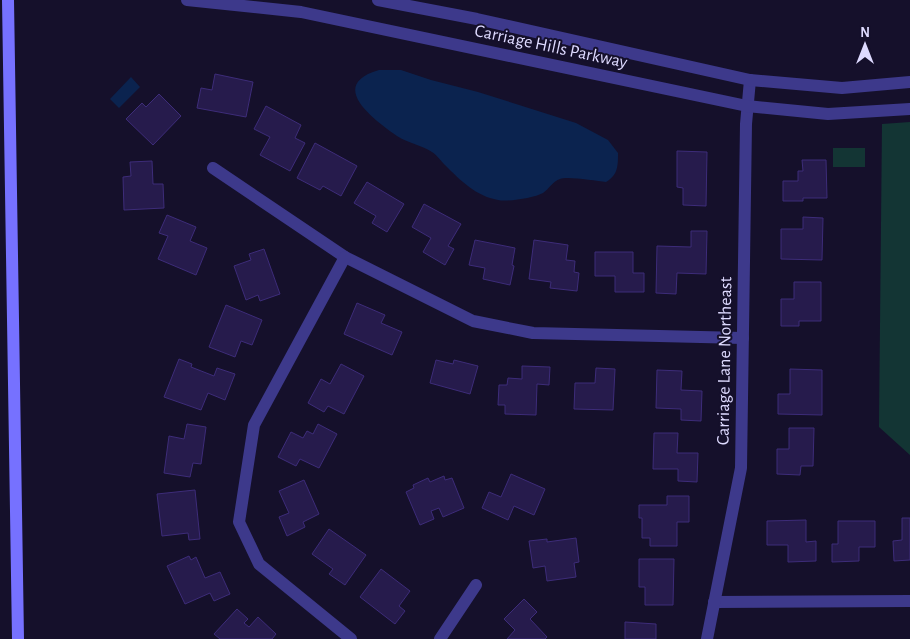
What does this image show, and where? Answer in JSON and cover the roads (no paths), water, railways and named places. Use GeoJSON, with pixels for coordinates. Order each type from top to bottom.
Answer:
{"type":"FeatureCollection","features":[{"type":"Feature","properties":{"kind":"main road"},"geometry":{"type":"LineString","coordinates":[[8,0],[18,639]]}},
{"type":"Feature","properties":{"kind":"street","name":"Carriage Hills Parkway"},"geometry":{"type":"LineString","coordinates":[[187,0],[301,12],[747,106],[828,114],[910,109]]}},
{"type":"Feature","properties":{"kind":"street","name":"Carriage Hills Parkway"},"geometry":{"type":"LineString","coordinates":[[378,0],[477,19],[750,80],[842,88],[910,82]]}},
{"type":"Feature","properties":{"kind":"street","name":"Carriage Lane Northeast"},"geometry":{"type":"LineString","coordinates":[[707,639],[741,468],[747,106],[750,80]]}},
{"type":"Feature","properties":{"kind":"street"},"geometry":{"type":"LineString","coordinates":[[213,168],[345,257],[473,321],[533,332],[743,338]]}},
{"type":"Feature","properties":{"kind":"street"},"geometry":{"type":"LineString","coordinates":[[345,257],[254,425],[239,522],[259,564],[351,639]]}},
{"type":"Feature","properties":{"kind":"street"},"geometry":{"type":"LineString","coordinates":[[440,639],[476,585]]}},
{"type":"Feature","properties":{"kind":"street"},"geometry":{"type":"LineString","coordinates":[[714,602],[910,601]]}},
{"type":"Feature","properties":{"kind":"water"},"geometry":{"type":"Polygon","coordinates":[[[379,70],[401,70],[576,123],[608,140],[618,153],[615,173],[606,182],[575,178],[560,179],[555,181],[543,193],[521,199],[498,200],[483,195],[463,182],[434,153],[397,136],[367,112],[359,102],[356,93],[357,84],[364,76],[379,70]]]}},
{"type":"Feature","properties":{"kind":"water"},"geometry":{"type":"Polygon","coordinates":[[[131,77],[140,87],[119,108],[110,99],[131,77]]]}}]}
